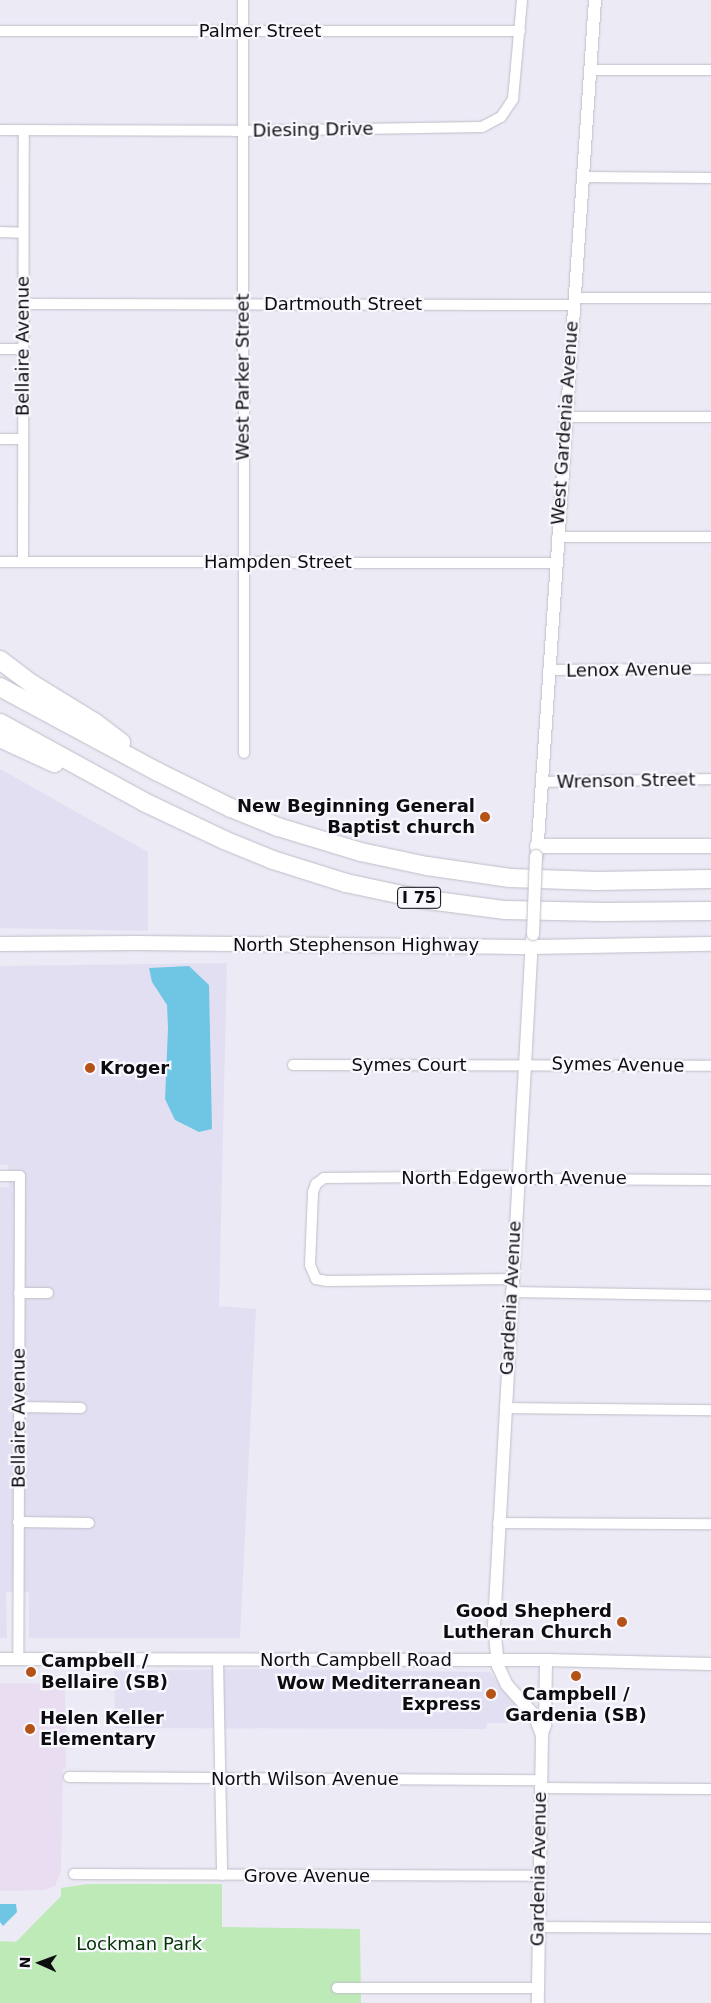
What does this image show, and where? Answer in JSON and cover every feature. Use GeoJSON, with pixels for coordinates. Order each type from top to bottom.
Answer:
{"type":"FeatureCollection","features":[{"type":"Feature","properties":{"kind":"highway"},"geometry":{"type":"LineString","coordinates":[[0,660],[32,684],[94,722],[158,772]]}},
{"type":"Feature","properties":{"kind":"highway","name":"I 75"},"geometry":{"type":"LineString","coordinates":[[0,687],[158,772],[223,804],[278,826],[361,852],[403,862],[520,878],[589,880],[711,879]]}},
{"type":"Feature","properties":{"kind":"highway","name":"I 75"},"geometry":{"type":"LineString","coordinates":[[0,723],[144,802],[224,840],[273,860],[339,882],[412,897],[484,908],[535,912],[711,911]]}},
{"type":"Feature","properties":{"kind":"highway"},"geometry":{"type":"LineString","coordinates":[[0,738],[30,754],[144,802]]}},
{"type":"Feature","properties":{"kind":"main road"},"geometry":{"type":"LineString","coordinates":[[537,851],[711,846]]}},
{"type":"Feature","properties":{"kind":"main road","name":"North Stephenson Highway"},"geometry":{"type":"LineString","coordinates":[[0,944],[532,941],[711,944]]}},
{"type":"Feature","properties":{"kind":"street","name":"West Parker Street"},"geometry":{"type":"LineString","coordinates":[[243,0],[242,562],[244,754]]}},
{"type":"Feature","properties":{"kind":"street","name":"Diesing Drive"},"geometry":{"type":"LineString","coordinates":[[0,130],[242,131],[474,129],[487,126],[501,117],[513,99],[522,0]]}},
{"type":"Feature","properties":{"kind":"street","name":"West Gardenia Avenue"},"geometry":{"type":"LineString","coordinates":[[537,851],[555,563],[595,0]]}},
{"type":"Feature","properties":{"kind":"street","name":"Palmer Street"},"geometry":{"type":"LineString","coordinates":[[0,31],[520,31]]}},
{"type":"Feature","properties":{"kind":"street"},"geometry":{"type":"LineString","coordinates":[[590,70],[711,70]]}},
{"type":"Feature","properties":{"kind":"street","name":"Bellaire Avenue"},"geometry":{"type":"LineString","coordinates":[[23,562],[24,130]]}},
{"type":"Feature","properties":{"kind":"street"},"geometry":{"type":"LineString","coordinates":[[582,178],[711,178]]}},
{"type":"Feature","properties":{"kind":"street"},"geometry":{"type":"LineString","coordinates":[[0,232],[23,232]]}},
{"type":"Feature","properties":{"kind":"street","name":"Dartmouth Street"},"geometry":{"type":"LineString","coordinates":[[23,304],[243,304],[711,298]]}},
{"type":"Feature","properties":{"kind":"street"},"geometry":{"type":"LineString","coordinates":[[0,349],[23,349]]}},
{"type":"Feature","properties":{"kind":"street"},"geometry":{"type":"LineString","coordinates":[[566,417],[711,418]]}},
{"type":"Feature","properties":{"kind":"street"},"geometry":{"type":"LineString","coordinates":[[0,439],[24,439]]}},
{"type":"Feature","properties":{"kind":"street"},"geometry":{"type":"LineString","coordinates":[[557,537],[711,537]]}},
{"type":"Feature","properties":{"kind":"street","name":"Hampden Street"},"geometry":{"type":"LineString","coordinates":[[0,562],[555,563]]}},
{"type":"Feature","properties":{"kind":"street","name":"Lenox Avenue"},"geometry":{"type":"LineString","coordinates":[[548,670],[711,669]]}},
{"type":"Feature","properties":{"kind":"street","name":"Wrenson Street"},"geometry":{"type":"LineString","coordinates":[[542,782],[711,779]]}},
{"type":"Feature","properties":{"kind":"street","name":"Gardenia Avenue"},"geometry":{"type":"LineString","coordinates":[[537,851],[494,1608],[496,1660],[507,1685],[534,1715],[542,1735]]}},
{"type":"Feature","properties":{"kind":"street","name":"Symes Court"},"geometry":{"type":"LineString","coordinates":[[293,1065],[524,1065]]}},
{"type":"Feature","properties":{"kind":"street","name":"Symes Avenue"},"geometry":{"type":"LineString","coordinates":[[524,1065],[711,1066]]}},
{"type":"Feature","properties":{"kind":"street","name":"Bellaire Avenue"},"geometry":{"type":"LineString","coordinates":[[0,1176],[20,1176],[18,1659]]}},
{"type":"Feature","properties":{"kind":"street","name":"North Edgeworth Avenue"},"geometry":{"type":"LineString","coordinates":[[512,1279],[327,1281],[316,1279],[310,1265],[313,1192],[318,1181],[334,1178],[711,1180]]}},
{"type":"Feature","properties":{"kind":"street"},"geometry":{"type":"LineString","coordinates":[[511,1292],[711,1295]]}},
{"type":"Feature","properties":{"kind":"street"},"geometry":{"type":"LineString","coordinates":[[19,1293],[48,1293]]}},
{"type":"Feature","properties":{"kind":"street"},"geometry":{"type":"LineString","coordinates":[[19,1407],[81,1408]]}},
{"type":"Feature","properties":{"kind":"street"},"geometry":{"type":"LineString","coordinates":[[505,1408],[711,1410]]}},
{"type":"Feature","properties":{"kind":"street"},"geometry":{"type":"LineString","coordinates":[[18,1522],[89,1523]]}},
{"type":"Feature","properties":{"kind":"street"},"geometry":{"type":"LineString","coordinates":[[498,1523],[711,1524]]}},
{"type":"Feature","properties":{"kind":"street","name":"North Campbell Road"},"geometry":{"type":"LineString","coordinates":[[0,1659],[546,1660],[711,1664]]}},
{"type":"Feature","properties":{"kind":"street"},"geometry":{"type":"LineString","coordinates":[[218,1659],[222,1875]]}},
{"type":"Feature","properties":{"kind":"street","name":"Gardenia Avenue"},"geometry":{"type":"LineString","coordinates":[[538,2003],[540,1784],[542,1735],[545,1725],[546,1660]]}},
{"type":"Feature","properties":{"kind":"street","name":"North Wilson Avenue"},"geometry":{"type":"LineString","coordinates":[[69,1777],[540,1784],[711,1789]]}},
{"type":"Feature","properties":{"kind":"street","name":"Grove Avenue"},"geometry":{"type":"LineString","coordinates":[[74,1874],[539,1876]]}},
{"type":"Feature","properties":{"kind":"street"},"geometry":{"type":"LineString","coordinates":[[538,1927],[711,1928]]}},
{"type":"Feature","properties":{"kind":"street"},"geometry":{"type":"LineString","coordinates":[[336,1988],[538,1988]]}},
{"type":"Feature","properties":{"kind":"shaded area"},"geometry":{"type":"Polygon","coordinates":[[[0,769],[148,852],[148,931],[0,928],[0,769]]]}},
{"type":"Feature","properties":{"kind":"shaded area"},"geometry":{"type":"Polygon","coordinates":[[[227,963],[219,1306],[256,1309],[240,1638],[29,1638],[29,1592],[6,1592],[7,1638],[0,1638],[0,1187],[9,1187],[8,1165],[0,1165],[0,966],[227,963]]]}},
{"type":"Feature","properties":{"kind":"shaded area"},"geometry":{"type":"Polygon","coordinates":[[[250,1669],[490,1672],[529,1723],[487,1723],[486,1729],[115,1728],[114,1671],[250,1669]]]}},
{"type":"Feature","properties":{"kind":"shaded area"},"geometry":{"type":"Polygon","coordinates":[[[0,1683],[65,1684],[66,1768],[63,1769],[61,1872],[55,1886],[44,1890],[0,1891],[0,1683]]]}},
{"type":"Feature","properties":{"kind":"green space","name":"Lockman Park"},"geometry":{"type":"Polygon","coordinates":[[[88,1884],[222,1884],[222,1927],[360,1929],[361,2003],[0,2003],[0,1941],[16,1942],[61,1896],[61,1888],[88,1884]]]}},
{"type":"Feature","properties":{"kind":"water"},"geometry":{"type":"Polygon","coordinates":[[[189,966],[209,985],[212,1129],[199,1132],[175,1120],[165,1099],[167,1005],[152,982],[149,968],[189,966]]]}},
{"type":"Feature","properties":{"kind":"water"},"geometry":{"type":"Polygon","coordinates":[[[0,1904],[16,1904],[17,1912],[3,1926],[0,1922],[0,1904]]]}},
{"type":"Feature","properties":{"kind":"place","name":"New Beginning General Baptist church"},"geometry":{"type":"Point","coordinates":[485,817]}},
{"type":"Feature","properties":{"kind":"place","name":"Kroger"},"geometry":{"type":"Point","coordinates":[90,1068]}},
{"type":"Feature","properties":{"kind":"place","name":"Good Shepherd Lutheran Church"},"geometry":{"type":"Point","coordinates":[622,1622]}},
{"type":"Feature","properties":{"kind":"place","name":"Campbell / Bellaire (SB)"},"geometry":{"type":"Point","coordinates":[31,1672]}},
{"type":"Feature","properties":{"kind":"place","name":"Campbell / Gardenia (SB)"},"geometry":{"type":"Point","coordinates":[576,1676]}},
{"type":"Feature","properties":{"kind":"place","name":"Wow Mediterranean Express"},"geometry":{"type":"Point","coordinates":[491,1694]}},
{"type":"Feature","properties":{"kind":"place","name":"Helen Keller Elementary"},"geometry":{"type":"Point","coordinates":[30,1729]}}]}
